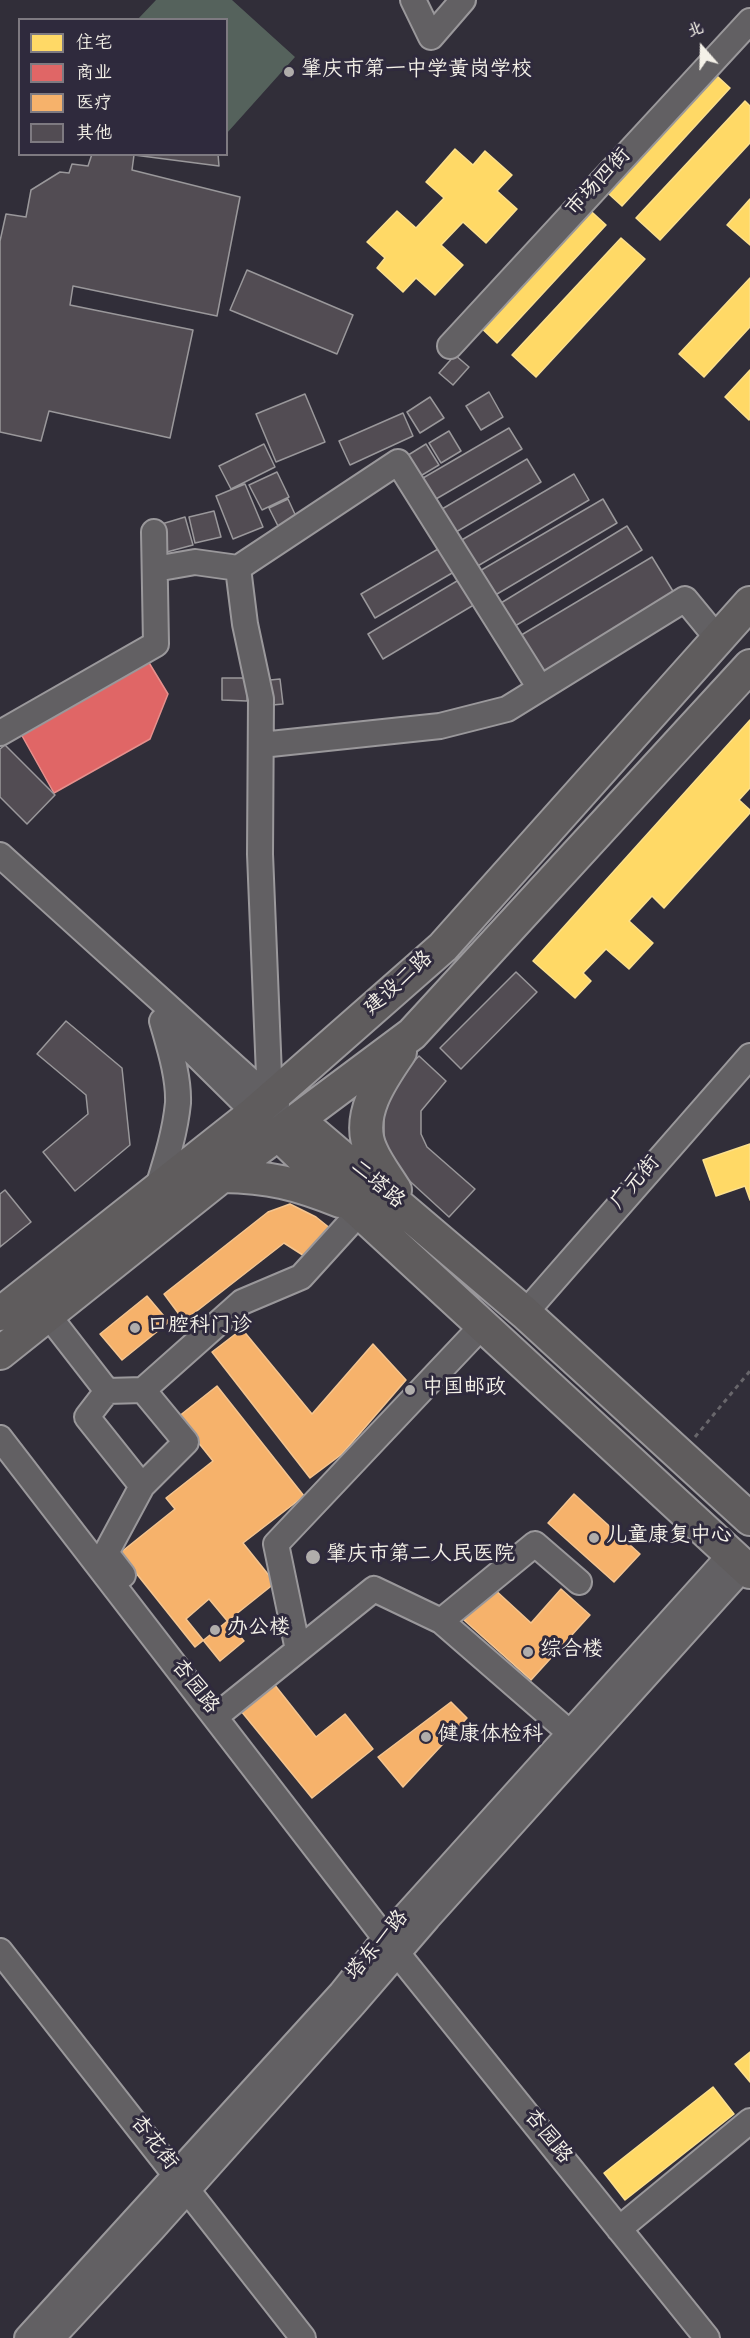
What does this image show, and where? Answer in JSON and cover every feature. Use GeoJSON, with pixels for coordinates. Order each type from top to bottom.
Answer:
{"type":"FeatureCollection","features":[{"type":"Feature","properties":{"kind":"main road","name":"建设二路"},"geometry":{"type":"LineString","coordinates":[[0,1314],[262,1107],[443,947],[750,603]]}},
{"type":"Feature","properties":{"kind":"main road","name":"建设二路"},"geometry":{"type":"LineString","coordinates":[[0,1353],[222,1176],[412,1034],[750,666]]}},
{"type":"Feature","properties":{"kind":"main road"},"geometry":{"type":"LineString","coordinates":[[443,947],[445,961],[456,971],[466,975]]}},
{"type":"Feature","properties":{"kind":"main road"},"geometry":{"type":"LineString","coordinates":[[407,1212],[369,1148],[366,1124],[372,1099],[380,1081],[412,1034]]}},
{"type":"Feature","properties":{"kind":"main road","name":"二塔路"},"geometry":{"type":"LineString","coordinates":[[288,1127],[356,1209],[741,1564]]}},
{"type":"Feature","properties":{"kind":"main road","name":"二塔路"},"geometry":{"type":"LineString","coordinates":[[288,1127],[407,1212],[525,1313],[750,1519]]}},
{"type":"Feature","properties":{"kind":"main road"},"geometry":{"type":"LineString","coordinates":[[222,1176],[277,1180],[302,1186],[356,1209]]}},
{"type":"Feature","properties":{"kind":"street"},"geometry":{"type":"LineString","coordinates":[[412,0],[430,37],[463,0]]}},
{"type":"Feature","properties":{"kind":"street","name":"市场四街"},"geometry":{"type":"LineString","coordinates":[[450,346],[750,21]]}},
{"type":"Feature","properties":{"kind":"street"},"geometry":{"type":"LineString","coordinates":[[154,569],[195,562],[238,568],[398,462],[540,688]]}},
{"type":"Feature","properties":{"kind":"street"},"geometry":{"type":"LineString","coordinates":[[0,733],[156,644],[154,532]]}},
{"type":"Feature","properties":{"kind":"street"},"geometry":{"type":"LineString","coordinates":[[238,568],[245,624],[261,699],[262,1107]]}},
{"type":"Feature","properties":{"kind":"street"},"geometry":{"type":"LineString","coordinates":[[261,746],[440,726],[507,709],[685,599],[718,639]]}},
{"type":"Feature","properties":{"kind":"street"},"geometry":{"type":"LineString","coordinates":[[0,855],[262,1107]]}},
{"type":"Feature","properties":{"kind":"street"},"geometry":{"type":"LineString","coordinates":[[0,876],[162,1021],[288,1127]]}},
{"type":"Feature","properties":{"kind":"street"},"geometry":{"type":"LineString","coordinates":[[156,1193],[171,1145],[178,1101],[173,1062],[162,1021]]}},
{"type":"Feature","properties":{"kind":"street","name":"广元街"},"geometry":{"type":"LineString","coordinates":[[525,1313],[750,1056]]}},
{"type":"Feature","properties":{"kind":"street"},"geometry":{"type":"LineString","coordinates":[[107,1391],[143,1390],[242,1302],[302,1277],[356,1209]]}},
{"type":"Feature","properties":{"kind":"street"},"geometry":{"type":"LineString","coordinates":[[48,1315],[107,1391]]}},
{"type":"Feature","properties":{"kind":"street"},"geometry":{"type":"LineString","coordinates":[[298,1650],[276,1544],[482,1326]]}},
{"type":"Feature","properties":{"kind":"street"},"geometry":{"type":"LineString","coordinates":[[143,1390],[186,1442],[141,1486],[106,1553],[150,1621]]}},
{"type":"Feature","properties":{"kind":"street"},"geometry":{"type":"LineString","coordinates":[[107,1391],[87,1417],[141,1486]]}},
{"type":"Feature","properties":{"kind":"street","name":"杏园路"},"geometry":{"type":"LineString","coordinates":[[0,1438],[150,1621],[221,1712],[391,1951],[690,2338]]}},
{"type":"Feature","properties":{"kind":"street"},"geometry":{"type":"LineString","coordinates":[[441,1621],[535,1544],[579,1581]]}},
{"type":"Feature","properties":{"kind":"street","name":"塔东一路"},"geometry":{"type":"LineString","coordinates":[[391,1951],[570,1733],[741,1564]]}},
{"type":"Feature","properties":{"kind":"street","name":"塔东一路"},"geometry":{"type":"LineString","coordinates":[[52,2338],[341,1993],[391,1951],[741,1564]]}},
{"type":"Feature","properties":{"kind":"street"},"geometry":{"type":"LineString","coordinates":[[221,1712],[374,1589],[441,1621],[570,1733]]}},
{"type":"Feature","properties":{"kind":"street","name":"杏花街"},"geometry":{"type":"LineString","coordinates":[[0,1951],[303,2338]]}},
{"type":"Feature","properties":{"kind":"street","name":"杏园路"},"geometry":{"type":"LineString","coordinates":[[391,1951],[707,2338]]}},
{"type":"Feature","properties":{"kind":"street"},"geometry":{"type":"LineString","coordinates":[[619,2229],[750,2121]]}},
{"type":"Feature","properties":{"kind":"street","name":"塔东一路"},"geometry":{"type":"LineString","coordinates":[[27,2338],[182,2182]]}},
{"type":"Feature","properties":{"kind":"path"},"geometry":{"type":"LineString","coordinates":[[680,1455],[750,1371]]}},
{"type":"Feature","properties":{"kind":"shaded area"},"geometry":{"type":"Polygon","coordinates":[[[156,0],[232,0],[295,57],[228,132],[228,18],[139,18],[156,0]]]}},
{"type":"Feature","properties":{"kind":"building: 住宅"},"geometry":{"type":"Polygon","coordinates":[[[706,66],[730,88],[622,206],[598,184],[706,66]]]}},
{"type":"Feature","properties":{"kind":"building: 住宅"},"geometry":{"type":"Polygon","coordinates":[[[745,101],[750,106],[750,143],[660,240],[636,218],[745,101]]]}},
{"type":"Feature","properties":{"kind":"building: 住宅"},"geometry":{"type":"Polygon","coordinates":[[[455,149],[473,165],[485,151],[512,175],[497,191],[517,209],[486,243],[463,222],[441,245],[463,265],[435,295],[416,278],[403,292],[377,268],[385,258],[367,242],[397,211],[416,228],[444,198],[426,182],[455,149]]]}},
{"type":"Feature","properties":{"kind":"building: 住宅"},"geometry":{"type":"Polygon","coordinates":[[[750,199],[750,245],[727,225],[750,199]]]}},
{"type":"Feature","properties":{"kind":"building: 住宅"},"geometry":{"type":"Polygon","coordinates":[[[582,203],[606,225],[497,343],[474,321],[582,203]]]}},
{"type":"Feature","properties":{"kind":"building: 住宅"},"geometry":{"type":"Polygon","coordinates":[[[621,238],[645,259],[536,377],[512,355],[621,238]]]}},
{"type":"Feature","properties":{"kind":"building: 住宅"},"geometry":{"type":"Polygon","coordinates":[[[750,278],[750,327],[704,377],[679,354],[750,278]]]}},
{"type":"Feature","properties":{"kind":"building: 住宅"},"geometry":{"type":"Polygon","coordinates":[[[750,370],[750,419],[749,420],[725,397],[750,370]]]}},
{"type":"Feature","properties":{"kind":"building: 住宅"},"geometry":{"type":"Polygon","coordinates":[[[750,720],[750,788],[739,800],[750,810],[750,813],[664,908],[652,896],[629,921],[653,943],[629,969],[606,949],[583,973],[591,981],[575,998],[533,961],[750,720]]]}},
{"type":"Feature","properties":{"kind":"building: 住宅"},"geometry":{"type":"Polygon","coordinates":[[[750,1144],[750,1200],[745,1186],[716,1196],[703,1160],[750,1144]]]}},
{"type":"Feature","properties":{"kind":"building: 住宅"},"geometry":{"type":"Polygon","coordinates":[[[750,2052],[750,2082],[735,2064],[750,2052]]]}},
{"type":"Feature","properties":{"kind":"building: 住宅"},"geometry":{"type":"Polygon","coordinates":[[[713,2087],[734,2114],[625,2200],[604,2173],[713,2087]]]}},
{"type":"Feature","properties":{"kind":"building: 商业"},"geometry":{"type":"Polygon","coordinates":[[[148,661],[168,694],[150,739],[54,793],[21,734],[148,661]]]}},
{"type":"Feature","properties":{"kind":"building: 医疗"},"geometry":{"type":"Polygon","coordinates":[[[290,1204],[316,1217],[336,1233],[312,1261],[284,1243],[184,1321],[164,1294],[268,1212],[290,1204]]]}},
{"type":"Feature","properties":{"kind":"building: 医疗","name":"口腔科门诊"},"geometry":{"type":"Polygon","coordinates":[[[147,1296],[169,1322],[122,1360],[100,1334],[147,1296]]]}},
{"type":"Feature","properties":{"kind":"building: 医疗"},"geometry":{"type":"Polygon","coordinates":[[[242,1329],[312,1414],[373,1344],[406,1380],[342,1454],[310,1478],[212,1352],[242,1329]]]}},
{"type":"Feature","properties":{"kind":"building: 医疗"},"geometry":{"type":"Polygon","coordinates":[[[217,1386],[304,1496],[243,1543],[275,1583],[195,1647],[120,1553],[175,1509],[166,1498],[213,1461],[178,1417],[217,1386]]]}},
{"type":"Feature","properties":{"kind":"building: 医疗","name":"儿童康复中心"},"geometry":{"type":"Polygon","coordinates":[[[574,1494],[640,1554],[614,1582],[548,1523],[574,1494]]]}},
{"type":"Feature","properties":{"kind":"building: 医疗","name":"综合楼"},"geometry":{"type":"Polygon","coordinates":[[[493,1588],[531,1623],[561,1589],[590,1615],[531,1680],[464,1620],[493,1588]]]}},
{"type":"Feature","properties":{"kind":"building: 医疗","name":"办公楼"},"geometry":{"type":"Polygon","coordinates":[[[209,1599],[244,1641],[220,1661],[186,1619],[209,1599]]]}},
{"type":"Feature","properties":{"kind":"building: 医疗"},"geometry":{"type":"Polygon","coordinates":[[[274,1684],[316,1737],[345,1714],[373,1749],[312,1798],[241,1711],[274,1684]]]}},
{"type":"Feature","properties":{"kind":"building: 医疗","name":"健康体检科"},"geometry":{"type":"Polygon","coordinates":[[[451,1702],[467,1718],[403,1787],[378,1757],[451,1702]]]}},
{"type":"Feature","properties":{"kind":"building: 其他"},"geometry":{"type":"Polygon","coordinates":[[[91,156],[134,156],[132,170],[240,197],[217,316],[73,286],[70,305],[193,330],[170,438],[49,411],[41,441],[0,432],[0,241],[6,214],[26,217],[31,190],[60,172],[69,173],[72,164],[88,166],[91,156]]]}},
{"type":"Feature","properties":{"kind":"building: 其他"},"geometry":{"type":"Polygon","coordinates":[[[142,156],[218,156],[219,166],[142,156]]]}},
{"type":"Feature","properties":{"kind":"building: 其他"},"geometry":{"type":"Polygon","coordinates":[[[247,270],[353,315],[337,354],[230,310],[247,270]]]}},
{"type":"Feature","properties":{"kind":"building: 其他"},"geometry":{"type":"Polygon","coordinates":[[[455,355],[469,367],[453,385],[439,373],[455,355]]]}},
{"type":"Feature","properties":{"kind":"building: 其他"},"geometry":{"type":"Polygon","coordinates":[[[489,392],[503,417],[481,430],[466,406],[489,392]]]}},
{"type":"Feature","properties":{"kind":"building: 其他"},"geometry":{"type":"Polygon","coordinates":[[[305,394],[325,442],[276,462],[256,414],[305,394]]]}},
{"type":"Feature","properties":{"kind":"building: 其他"},"geometry":{"type":"Polygon","coordinates":[[[430,397],[444,418],[420,433],[407,412],[430,397]]]}},
{"type":"Feature","properties":{"kind":"building: 其他"},"geometry":{"type":"Polygon","coordinates":[[[403,413],[413,436],[350,465],[339,441],[403,413]]]}},
{"type":"Feature","properties":{"kind":"building: 其他"},"geometry":{"type":"Polygon","coordinates":[[[509,428],[522,449],[436,499],[423,478],[509,428]]]}},
{"type":"Feature","properties":{"kind":"building: 其他"},"geometry":{"type":"Polygon","coordinates":[[[449,431],[461,451],[441,463],[429,443],[449,431]]]}},
{"type":"Feature","properties":{"kind":"building: 其他"},"geometry":{"type":"Polygon","coordinates":[[[264,444],[275,467],[231,489],[219,466],[264,444]]]}},
{"type":"Feature","properties":{"kind":"building: 其他"},"geometry":{"type":"Polygon","coordinates":[[[426,444],[439,465],[417,478],[405,457],[426,444]]]}},
{"type":"Feature","properties":{"kind":"building: 其他"},"geometry":{"type":"Polygon","coordinates":[[[527,459],[541,482],[456,532],[442,509],[527,459]]]}},
{"type":"Feature","properties":{"kind":"building: 其他"},"geometry":{"type":"Polygon","coordinates":[[[277,472],[289,497],[262,510],[249,485],[277,472]]]}},
{"type":"Feature","properties":{"kind":"building: 其他"},"geometry":{"type":"Polygon","coordinates":[[[574,474],[589,500],[476,567],[460,541],[574,474]]]}},
{"type":"Feature","properties":{"kind":"building: 其他"},"geometry":{"type":"Polygon","coordinates":[[[245,484],[263,527],[233,539],[216,496],[245,484]]]}},
{"type":"Feature","properties":{"kind":"building: 其他"},"geometry":{"type":"Polygon","coordinates":[[[288,499],[299,523],[281,532],[269,508],[288,499]]]}},
{"type":"Feature","properties":{"kind":"building: 其他"},"geometry":{"type":"Polygon","coordinates":[[[603,499],[617,523],[492,597],[478,572],[603,499]]]}},
{"type":"Feature","properties":{"kind":"building: 其他"},"geometry":{"type":"Polygon","coordinates":[[[214,511],[221,537],[195,543],[189,517],[214,511]]]}},
{"type":"Feature","properties":{"kind":"building: 其他"},"geometry":{"type":"Polygon","coordinates":[[[185,517],[193,545],[163,553],[155,526],[185,517]]]}},
{"type":"Feature","properties":{"kind":"building: 其他"},"geometry":{"type":"Polygon","coordinates":[[[627,526],[642,550],[510,629],[496,606],[627,526]]]}},
{"type":"Feature","properties":{"kind":"building: 其他"},"geometry":{"type":"Polygon","coordinates":[[[445,545],[459,569],[375,618],[361,594],[445,545]]]}},
{"type":"Feature","properties":{"kind":"building: 其他"},"geometry":{"type":"Polygon","coordinates":[[[652,557],[679,601],[545,682],[518,637],[652,557]]]}},
{"type":"Feature","properties":{"kind":"building: 其他"},"geometry":{"type":"Polygon","coordinates":[[[462,578],[477,603],[383,659],[368,634],[462,578]]]}},
{"type":"Feature","properties":{"kind":"building: 其他"},"geometry":{"type":"Polygon","coordinates":[[[222,678],[248,678],[247,701],[222,700],[222,678]]]}},
{"type":"Feature","properties":{"kind":"building: 其他"},"geometry":{"type":"Polygon","coordinates":[[[280,679],[283,704],[262,706],[260,681],[280,679]]]}},
{"type":"Feature","properties":{"kind":"building: 其他"},"geometry":{"type":"Polygon","coordinates":[[[5,745],[55,795],[27,824],[0,797],[0,749],[5,745]]]}},
{"type":"Feature","properties":{"kind":"building: 其他"},"geometry":{"type":"Polygon","coordinates":[[[516,972],[537,992],[461,1069],[440,1048],[516,972]]]}},
{"type":"Feature","properties":{"kind":"building: 其他"},"geometry":{"type":"Polygon","coordinates":[[[66,1021],[122,1068],[130,1145],[75,1191],[43,1152],[88,1114],[86,1095],[37,1054],[66,1021]]]}},
{"type":"Feature","properties":{"kind":"building: 其他"},"geometry":{"type":"Polygon","coordinates":[[[419,1056],[446,1081],[421,1111],[421,1134],[427,1147],[475,1189],[449,1217],[402,1174],[388,1150],[384,1137],[384,1109],[400,1075],[419,1056]]]}},
{"type":"Feature","properties":{"kind":"building: 其他"},"geometry":{"type":"Polygon","coordinates":[[[5,1190],[31,1222],[0,1247],[0,1194],[5,1190]]]}},
{"type":"Feature","properties":{"kind":"place","name":"肇庆市第一中学黄岗学校"},"geometry":{"type":"Point","coordinates":[289,72]}},
{"type":"Feature","properties":{"kind":"place","name":"口腔科门诊"},"geometry":{"type":"Point","coordinates":[135,1328]}},
{"type":"Feature","properties":{"kind":"place","name":"中国邮政"},"geometry":{"type":"Point","coordinates":[410,1390]}},
{"type":"Feature","properties":{"kind":"place","name":"儿童康复中心"},"geometry":{"type":"Point","coordinates":[594,1538]}},
{"type":"Feature","properties":{"kind":"place","name":"肇庆市第二人民医院"},"geometry":{"type":"Point","coordinates":[313,1557]}},
{"type":"Feature","properties":{"kind":"place","name":"办公楼"},"geometry":{"type":"Point","coordinates":[215,1630]}},
{"type":"Feature","properties":{"kind":"place","name":"综合楼"},"geometry":{"type":"Point","coordinates":[528,1652]}},
{"type":"Feature","properties":{"kind":"place","name":"健康体检科"},"geometry":{"type":"Point","coordinates":[426,1737]}}]}
